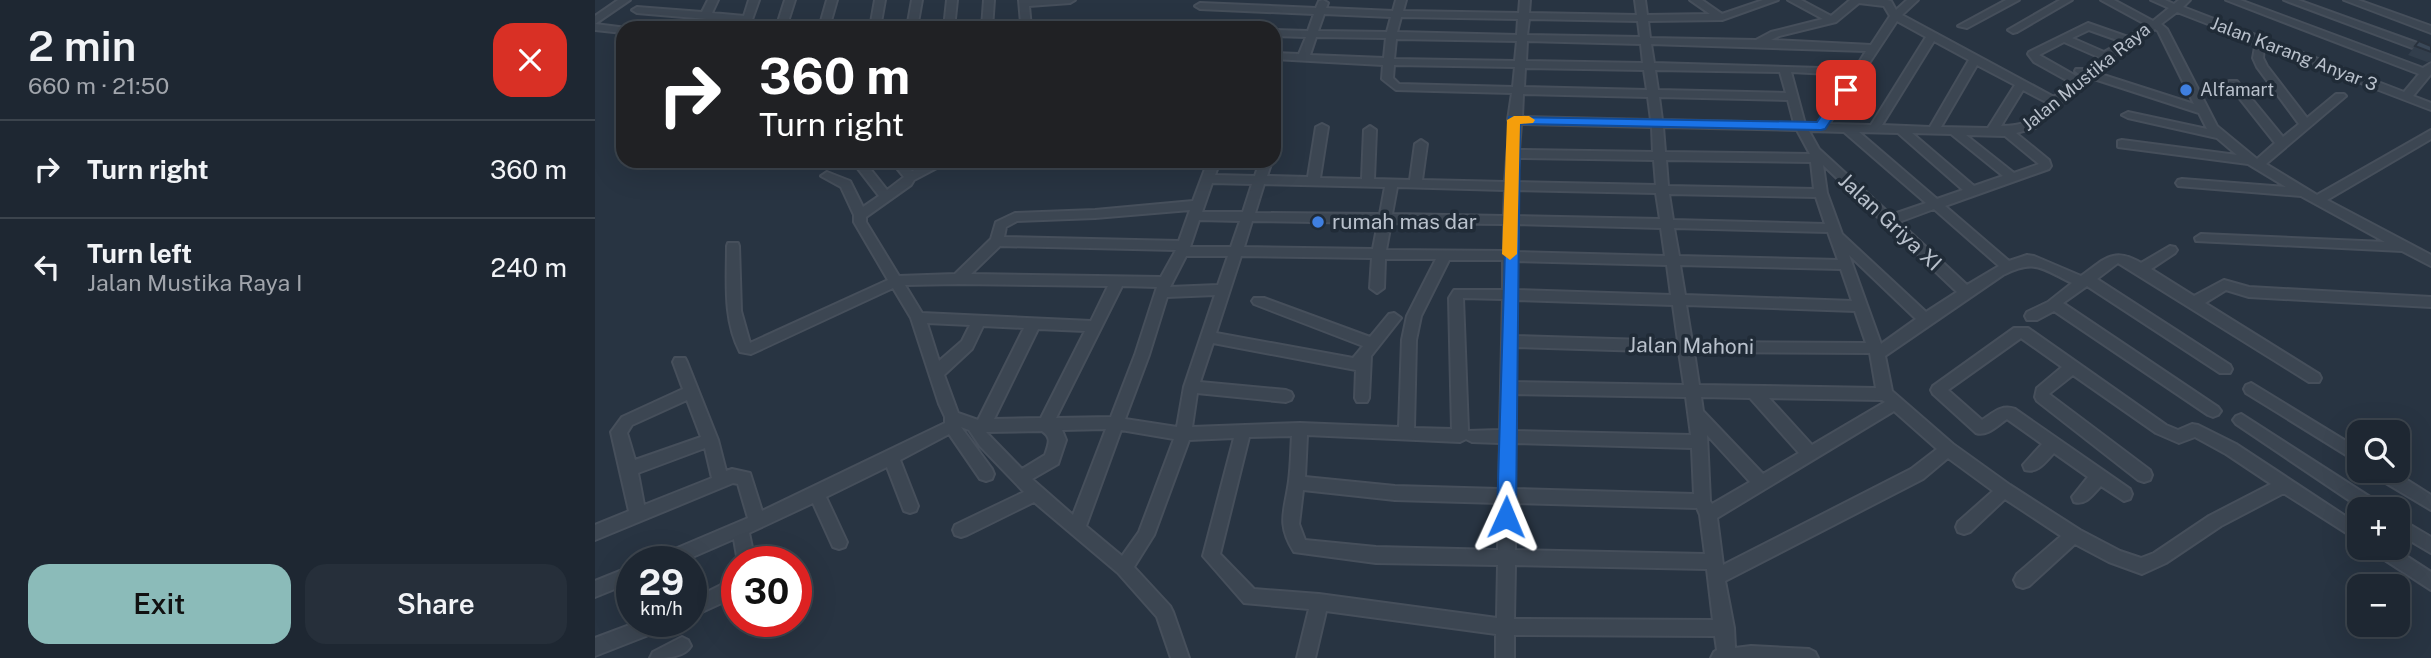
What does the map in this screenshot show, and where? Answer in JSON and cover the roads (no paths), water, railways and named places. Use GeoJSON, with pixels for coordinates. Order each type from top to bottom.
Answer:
{"type":"FeatureCollection","features":[{"type":"Feature","properties":{"kind":"street"},"geometry":{"type":"LineString","coordinates":[[595,21],[625,0]]}},
{"type":"Feature","properties":{"kind":"street"},"geometry":{"type":"LineString","coordinates":[[706,15],[713,0]]}},
{"type":"Feature","properties":{"kind":"street"},"geometry":{"type":"LineString","coordinates":[[747,21],[754,0]]}},
{"type":"Feature","properties":{"kind":"street"},"geometry":{"type":"LineString","coordinates":[[783,21],[790,0]]}},
{"type":"Feature","properties":{"kind":"street"},"geometry":{"type":"LineString","coordinates":[[826,21],[832,0]]}},
{"type":"Feature","properties":{"kind":"street"},"geometry":{"type":"LineString","coordinates":[[877,21],[880,0]]}},
{"type":"Feature","properties":{"kind":"street"},"geometry":{"type":"LineString","coordinates":[[913,21],[917,0]]}},
{"type":"Feature","properties":{"kind":"street"},"geometry":{"type":"LineString","coordinates":[[950,21],[952,0]]}},
{"type":"Feature","properties":{"kind":"street"},"geometry":{"type":"LineString","coordinates":[[988,21],[989,0]]}},
{"type":"Feature","properties":{"kind":"street"},"geometry":{"type":"LineString","coordinates":[[1026,21],[1024,2],[1070,0]]}},
{"type":"Feature","properties":{"kind":"street"},"geometry":{"type":"LineString","coordinates":[[1401,0],[1391,36],[1391,62],[1387,79],[1396,87],[1793,97]]}},
{"type":"Feature","properties":{"kind":"street"},"geometry":{"type":"LineString","coordinates":[[1505,658],[1511,184],[1525,0]]}},
{"type":"Feature","properties":{"kind":"street"},"geometry":{"type":"LineString","coordinates":[[1640,0],[1657,123],[1661,189],[1700,442],[1705,508],[1725,628],[1723,657],[1809,658]]}},
{"type":"Feature","properties":{"kind":"street"},"geometry":{"type":"LineString","coordinates":[[1695,0],[1722,17]]}},
{"type":"Feature","properties":{"kind":"street"},"geometry":{"type":"LineString","coordinates":[[1200,6],[1322,5],[1397,14],[1643,18],[1722,17],[1753,3],[1773,0]]}},
{"type":"Feature","properties":{"kind":"street"},"geometry":{"type":"LineString","coordinates":[[1793,0],[1832,20]]}},
{"type":"Feature","properties":{"kind":"street"},"geometry":{"type":"LineString","coordinates":[[1758,43],[1775,34],[1832,20],[1858,0],[1887,4],[1895,16],[2052,100]]}},
{"type":"Feature","properties":{"kind":"street"},"geometry":{"type":"LineString","coordinates":[[1821,127],[1895,16],[1913,0]]}},
{"type":"Feature","properties":{"kind":"street"},"geometry":{"type":"LineString","coordinates":[[1963,26],[2014,0]]}},
{"type":"Feature","properties":{"kind":"street"},"geometry":{"type":"LineString","coordinates":[[2013,30],[2067,0]]}},
{"type":"Feature","properties":{"kind":"street"},"geometry":{"type":"LineString","coordinates":[[2106,0],[2155,23],[2162,29],[2218,135]]}},
{"type":"Feature","properties":{"kind":"street","name":"Jalan Karang Anyar 3"},"geometry":{"type":"LineString","coordinates":[[2156,0],[2180,4],[2253,38],[2309,44],[2405,98],[2431,107]]}},
{"type":"Feature","properties":{"kind":"street"},"geometry":{"type":"LineString","coordinates":[[2289,0],[2431,52]]}},
{"type":"Feature","properties":{"kind":"street"},"geometry":{"type":"LineString","coordinates":[[2349,0],[2431,30]]}},
{"type":"Feature","properties":{"kind":"street"},"geometry":{"type":"LineString","coordinates":[[673,13],[676,1]]}},
{"type":"Feature","properties":{"kind":"street"},"geometry":{"type":"LineString","coordinates":[[2235,1],[2309,44],[2428,73],[2405,98]]}},
{"type":"Feature","properties":{"kind":"street"},"geometry":{"type":"LineString","coordinates":[[2155,23],[2180,4]]}},
{"type":"Feature","properties":{"kind":"street"},"geometry":{"type":"LineString","coordinates":[[1303,58],[1322,5]]}},
{"type":"Feature","properties":{"kind":"street"},"geometry":{"type":"LineString","coordinates":[[637,10],[706,15],[736,21]]}},
{"type":"Feature","properties":{"kind":"street","name":"Jalan Mustika Raya"},"geometry":{"type":"LineString","coordinates":[[2000,130],[2031,127],[2052,100],[2100,54],[2155,23]]}},
{"type":"Feature","properties":{"kind":"street","name":"Jalan Mustika Raya"},"geometry":{"type":"LineString","coordinates":[[2078,76],[2155,23]]}},
{"type":"Feature","properties":{"kind":"street"},"geometry":{"type":"LineString","coordinates":[[2124,39],[2088,26],[2033,54],[2034,57],[2078,76],[2205,111]]}},
{"type":"Feature","properties":{"kind":"street"},"geometry":{"type":"LineString","coordinates":[[595,27],[616,29]]}},
{"type":"Feature","properties":{"kind":"street"},"geometry":{"type":"LineString","coordinates":[[1281,33],[1758,43],[1873,48]]}},
{"type":"Feature","properties":{"kind":"street"},"geometry":{"type":"LineString","coordinates":[[1875,128],[1933,36]]}},
{"type":"Feature","properties":{"kind":"street"},"geometry":{"type":"LineString","coordinates":[[2062,38],[2100,54]]}},
{"type":"Feature","properties":{"kind":"street"},"geometry":{"type":"LineString","coordinates":[[2253,38],[2260,47],[2258,58],[2262,67],[2307,125]]}},
{"type":"Feature","properties":{"kind":"street"},"geometry":{"type":"LineString","coordinates":[[1281,57],[1858,72]]}},
{"type":"Feature","properties":{"kind":"street"},"geometry":{"type":"LineString","coordinates":[[1934,129],[1975,59]]}},
{"type":"Feature","properties":{"kind":"street"},"geometry":{"type":"LineString","coordinates":[[1786,69],[1800,126],[1815,155],[1821,193],[1890,399],[1948,449],[2004,490],[2074,535],[2115,557],[2142,566],[2160,558],[2215,521],[2272,492],[2288,487]]}},
{"type":"Feature","properties":{"kind":"street"},"geometry":{"type":"LineString","coordinates":[[2233,83],[2281,142]]}},
{"type":"Feature","properties":{"kind":"street"},"geometry":{"type":"LineString","coordinates":[[2000,130],[2021,84]]}},
{"type":"Feature","properties":{"kind":"street"},"geometry":{"type":"LineString","coordinates":[[2122,144],[2254,162],[2307,125],[2340,96]]}},
{"type":"Feature","properties":{"kind":"street"},"geometry":{"type":"LineString","coordinates":[[2128,115],[2218,135],[2254,162],[2317,200],[2431,261]]}},
{"type":"Feature","properties":{"kind":"street"},"geometry":{"type":"LineString","coordinates":[[1514,120],[2000,130],[2045,164],[1888,221]]}},
{"type":"Feature","properties":{"kind":"street"},"geometry":{"type":"LineString","coordinates":[[1313,181],[1322,127]]}},
{"type":"Feature","properties":{"kind":"street"},"geometry":{"type":"LineString","coordinates":[[1847,128],[2008,267]]}},
{"type":"Feature","properties":{"kind":"street"},"geometry":{"type":"LineString","coordinates":[[1900,129],[1972,191]]}},
{"type":"Feature","properties":{"kind":"street"},"geometry":{"type":"LineString","coordinates":[[1368,182],[1370,130]]}},
{"type":"Feature","properties":{"kind":"street"},"geometry":{"type":"LineString","coordinates":[[1953,130],[2012,177]]}},
{"type":"Feature","properties":{"kind":"street"},"geometry":{"type":"LineString","coordinates":[[2317,200],[2431,134]]}},
{"type":"Feature","properties":{"kind":"street"},"geometry":{"type":"LineString","coordinates":[[1416,183],[1421,144]]}},
{"type":"Feature","properties":{"kind":"street"},"geometry":{"type":"LineString","coordinates":[[1512,154],[1815,155]]}},
{"type":"Feature","properties":{"kind":"street","name":"Jalan Griya XI"},"geometry":{"type":"LineString","coordinates":[[1815,155],[1966,292]]}},
{"type":"Feature","properties":{"kind":"street"},"geometry":{"type":"LineString","coordinates":[[863,168],[886,197]]}},
{"type":"Feature","properties":{"kind":"street"},"geometry":{"type":"LineString","coordinates":[[902,168],[909,177]]}},
{"type":"Feature","properties":{"kind":"street"},"geometry":{"type":"LineString","coordinates":[[860,215],[907,182],[909,177],[929,168]]}},
{"type":"Feature","properties":{"kind":"street"},"geometry":{"type":"LineString","coordinates":[[1077,527],[1114,423],[1142,355],[1163,287],[1183,248],[1211,168]]}},
{"type":"Feature","properties":{"kind":"street"},"geometry":{"type":"LineString","coordinates":[[1124,568],[1146,535],[1183,434],[1191,387],[1264,168]]}},
{"type":"Feature","properties":{"kind":"street"},"geometry":{"type":"LineString","coordinates":[[827,176],[846,184],[860,215],[860,222],[918,318],[953,421],[986,474]]}},
{"type":"Feature","properties":{"kind":"street"},"geometry":{"type":"LineString","coordinates":[[1207,179],[1821,193]]}},
{"type":"Feature","properties":{"kind":"street"},"geometry":{"type":"LineString","coordinates":[[1377,288],[1384,218],[1392,182]]}},
{"type":"Feature","properties":{"kind":"street"},"geometry":{"type":"LineString","coordinates":[[2182,183],[2304,192]]}},
{"type":"Feature","properties":{"kind":"street"},"geometry":{"type":"LineString","coordinates":[[958,279],[997,241],[1000,225],[1015,217],[1196,211],[1249,217],[1667,223],[1834,231],[1926,320]]}},
{"type":"Feature","properties":{"kind":"street"},"geometry":{"type":"LineString","coordinates":[[2201,238],[2405,247]]}},
{"type":"Feature","properties":{"kind":"street"},"geometry":{"type":"LineString","coordinates":[[997,241],[1237,252],[1846,265]]}},
{"type":"Feature","properties":{"kind":"street"},"geometry":{"type":"LineString","coordinates":[[733,246],[735,318],[745,348],[762,345],[897,281],[958,279],[1117,282],[1224,290]]}},
{"type":"Feature","properties":{"kind":"street"},"geometry":{"type":"LineString","coordinates":[[2141,269],[2170,250]]}},
{"type":"Feature","properties":{"kind":"street"},"geometry":{"type":"LineString","coordinates":[[1406,434],[1409,341],[1414,316],[1445,255]]}},
{"type":"Feature","properties":{"kind":"street"},"geometry":{"type":"LineString","coordinates":[[2032,316],[2056,304],[2116,258],[2125,259],[2314,378]]}},
{"type":"Feature","properties":{"kind":"street"},"geometry":{"type":"LineString","coordinates":[[1876,351],[2008,267],[2029,260],[2084,281],[2225,369]]}},
{"type":"Feature","properties":{"kind":"street"},"geometry":{"type":"LineString","coordinates":[[1045,425],[1117,282]]}},
{"type":"Feature","properties":{"kind":"street"},"geometry":{"type":"LineString","coordinates":[[2193,303],[2224,285],[2249,292],[2431,302]]}},
{"type":"Feature","properties":{"kind":"street"},"geometry":{"type":"LineString","coordinates":[[702,546],[740,531],[891,458],[953,421],[979,426],[1114,423],[1183,434],[1300,429],[1460,436],[1456,299],[1459,293],[1860,306]]}},
{"type":"Feature","properties":{"kind":"street"},"geometry":{"type":"LineString","coordinates":[[1259,301],[1369,349]]}},
{"type":"Feature","properties":{"kind":"street"},"geometry":{"type":"LineString","coordinates":[[2056,304],[2213,411]]}},
{"type":"Feature","properties":{"kind":"street"},"geometry":{"type":"LineString","coordinates":[[918,318],[1096,326]]}},
{"type":"Feature","properties":{"kind":"street"},"geometry":{"type":"LineString","coordinates":[[1208,337],[1356,364],[1394,318]]}},
{"type":"Feature","properties":{"kind":"street"},"geometry":{"type":"LineString","coordinates":[[936,373],[967,345],[979,321]]}},
{"type":"Feature","properties":{"kind":"street"},"geometry":{"type":"LineString","coordinates":[[1033,324],[979,426],[985,442],[1036,494],[1124,568],[1164,612],[1180,658]]}},
{"type":"Feature","properties":{"kind":"street"},"geometry":{"type":"LineString","coordinates":[[2125,494],[2007,412],[1979,428],[1938,390],[2019,332],[2026,332],[2161,429],[2179,437],[2192,430],[2197,431],[2231,449],[2347,526]]}},
{"type":"Feature","properties":{"kind":"street","name":"Jalan Mahoni"},"geometry":{"type":"LineString","coordinates":[[1509,341],[1876,351]]}},
{"type":"Feature","properties":{"kind":"street"},"geometry":{"type":"LineString","coordinates":[[1362,398],[1369,349]]}},
{"type":"Feature","properties":{"kind":"street"},"geometry":{"type":"LineString","coordinates":[[680,362],[710,440],[721,481]]}},
{"type":"Feature","properties":{"kind":"street"},"geometry":{"type":"LineString","coordinates":[[2074,366],[2042,392],[2042,397],[2144,475]]}},
{"type":"Feature","properties":{"kind":"street"},"geometry":{"type":"LineString","coordinates":[[1191,387],[1286,396]]}},
{"type":"Feature","properties":{"kind":"street"},"geometry":{"type":"LineString","coordinates":[[1508,388],[1755,393],[1890,399]]}},
{"type":"Feature","properties":{"kind":"street"},"geometry":{"type":"LineString","coordinates":[[2251,389],[2347,449]]}},
{"type":"Feature","properties":{"kind":"street"},"geometry":{"type":"LineString","coordinates":[[639,514],[619,432],[627,421],[690,392]]}},
{"type":"Feature","properties":{"kind":"street"},"geometry":{"type":"LineString","coordinates":[[1755,393],[1810,454]]}},
{"type":"Feature","properties":{"kind":"street"},"geometry":{"type":"LineString","coordinates":[[1297,483],[1395,493],[1705,508],[1762,483],[1890,399]]}},
{"type":"Feature","properties":{"kind":"street"},"geometry":{"type":"LineString","coordinates":[[1696,414],[1762,483]]}},
{"type":"Feature","properties":{"kind":"street"},"geometry":{"type":"LineString","coordinates":[[2241,420],[2357,497]]}},
{"type":"Feature","properties":{"kind":"street"},"geometry":{"type":"LineString","coordinates":[[1021,478],[1052,459],[1058,440],[1055,432],[1045,425]]}},
{"type":"Feature","properties":{"kind":"street"},"geometry":{"type":"LineString","coordinates":[[1300,429],[1297,483],[1288,518],[1292,537],[1300,547],[1376,555],[1506,557],[1715,570],[1917,474],[1948,449]]}},
{"type":"Feature","properties":{"kind":"street"},"geometry":{"type":"LineString","coordinates":[[1243,432],[1211,556],[1250,597],[1319,602],[1505,627],[1725,628]]}},
{"type":"Feature","properties":{"kind":"street"},"geometry":{"type":"LineString","coordinates":[[1472,436],[1700,442]]}},
{"type":"Feature","properties":{"kind":"street"},"geometry":{"type":"LineString","coordinates":[[629,469],[710,440]]}},
{"type":"Feature","properties":{"kind":"street"},"geometry":{"type":"LineString","coordinates":[[2031,465],[2053,444]]}},
{"type":"Feature","properties":{"kind":"street"},"geometry":{"type":"LineString","coordinates":[[891,458],[910,506]]}},
{"type":"Feature","properties":{"kind":"street"},"geometry":{"type":"LineString","coordinates":[[595,533],[732,476],[744,478],[757,522]]}},
{"type":"Feature","properties":{"kind":"street"},"geometry":{"type":"LineString","coordinates":[[2080,497],[2099,477]]}},
{"type":"Feature","properties":{"kind":"street"},"geometry":{"type":"LineString","coordinates":[[2399,483],[2431,503]]}},
{"type":"Feature","properties":{"kind":"street"},"geometry":{"type":"LineString","coordinates":[[1964,527],[2004,490]]}},
{"type":"Feature","properties":{"kind":"street"},"geometry":{"type":"LineString","coordinates":[[816,492],[839,542]]}},
{"type":"Feature","properties":{"kind":"street"},"geometry":{"type":"LineString","coordinates":[[961,530],[1036,494]]}},
{"type":"Feature","properties":{"kind":"street"},"geometry":{"type":"LineString","coordinates":[[740,531],[743,546]]}},
{"type":"Feature","properties":{"kind":"street"},"geometry":{"type":"LineString","coordinates":[[2410,532],[2431,546]]}},
{"type":"Feature","properties":{"kind":"street"},"geometry":{"type":"LineString","coordinates":[[2023,580],[2074,535]]}},
{"type":"Feature","properties":{"kind":"street"},"geometry":{"type":"LineString","coordinates":[[2398,560],[2431,582]]}},
{"type":"Feature","properties":{"kind":"street"},"geometry":{"type":"LineString","coordinates":[[595,589],[616,580]]}},
{"type":"Feature","properties":{"kind":"street"},"geometry":{"type":"LineString","coordinates":[[1306,658],[1319,602]]}},
{"type":"Feature","properties":{"kind":"street"},"geometry":{"type":"LineString","coordinates":[[595,648],[623,637]]}},
{"type":"Feature","properties":{"kind":"street"},"geometry":{"type":"LineString","coordinates":[[659,658],[682,646]]}},
{"type":"Feature","properties":{"kind":"place","name":"Alfamart"},"geometry":{"type":"Point","coordinates":[2186,90]}},
{"type":"Feature","properties":{"kind":"place","name":"rumah mas dar"},"geometry":{"type":"Point","coordinates":[1318,222]}}]}
